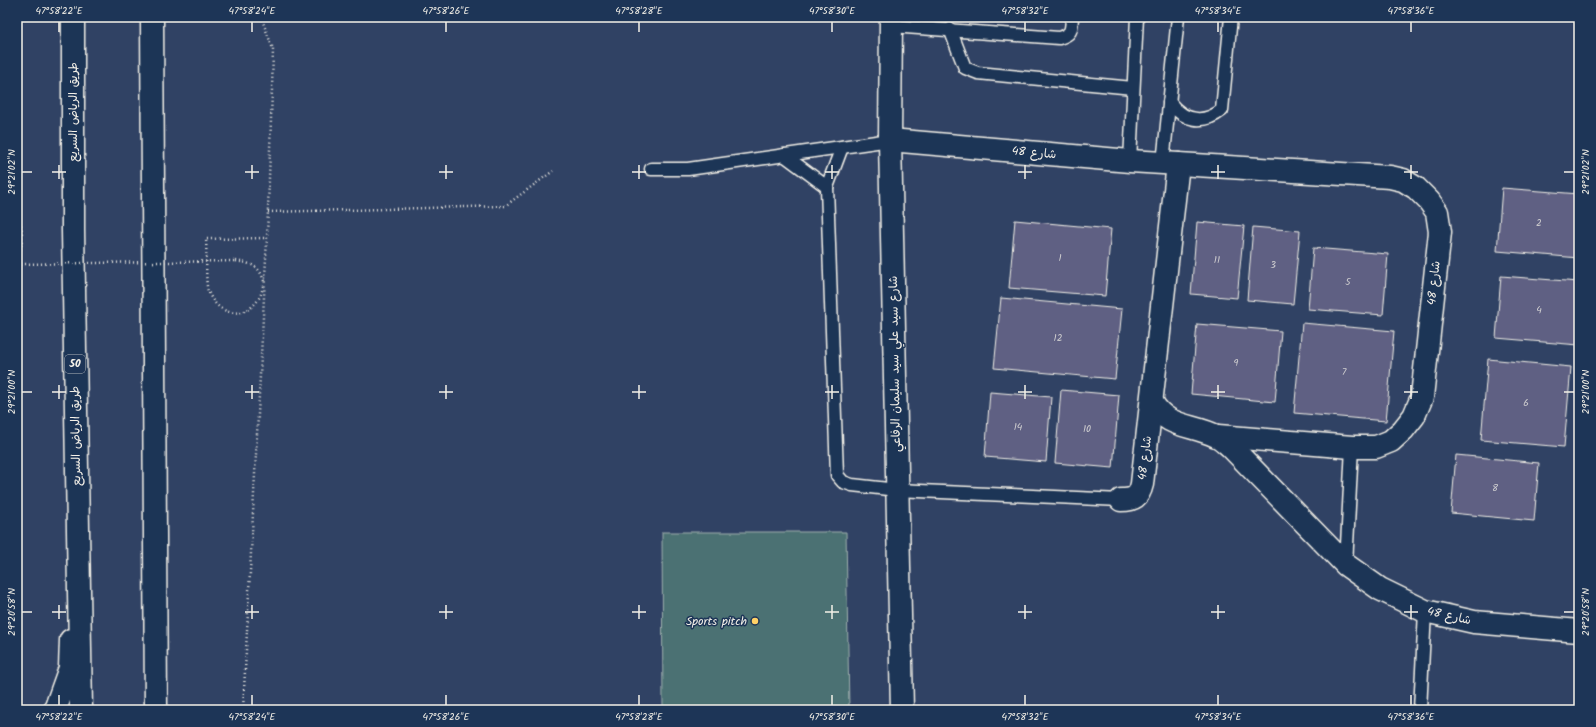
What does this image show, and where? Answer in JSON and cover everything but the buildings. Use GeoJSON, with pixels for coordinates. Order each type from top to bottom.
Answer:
{"type":"FeatureCollection","features":[{"type":"Feature","properties":{"kind":"main road","name":"طريق الرياض السريع"},"geometry":{"type":"LineString","coordinates":[[73,17],[73,222],[81,710]]}},
{"type":"Feature","properties":{"kind":"main road"},"geometry":{"type":"LineString","coordinates":[[152,17],[156,710]]}},
{"type":"Feature","properties":{"kind":"main road","name":"شارع سيد علي سيد سليمان الرفاعي"},"geometry":{"type":"LineString","coordinates":[[891,21],[890,140],[902,710]]}},
{"type":"Feature","properties":{"kind":"main road","name":"شارع 48"},"geometry":{"type":"LineString","coordinates":[[890,140],[1130,161],[1390,177],[1403,180],[1416,188],[1429,201],[1436,212],[1440,232],[1422,397],[1414,416],[1403,430],[1391,441],[1376,447],[1352,447],[1218,436],[1168,420],[1157,411],[1152,402]]}},
{"type":"Feature","properties":{"kind":"main road","name":"شارع 48"},"geometry":{"type":"LineString","coordinates":[[1121,500],[1130,500],[1140,493],[1152,402],[1170,163]]}},
{"type":"Feature","properties":{"kind":"main road","name":"شارع 48"},"geometry":{"type":"LineString","coordinates":[[1218,436],[1231,447],[1346,565],[1380,589],[1425,611],[1474,622],[1579,631]]}},
{"type":"Feature","properties":{"kind":"main road"},"geometry":{"type":"LineString","coordinates":[[55,710],[70,668],[77,523]]}},
{"type":"Feature","properties":{"kind":"lane"},"geometry":{"type":"LineString","coordinates":[[891,21],[950,29],[1059,38],[1067,36],[1071,31],[1072,17]]}},
{"type":"Feature","properties":{"kind":"lane"},"geometry":{"type":"LineString","coordinates":[[1130,161],[1137,17]]}},
{"type":"Feature","properties":{"kind":"lane"},"geometry":{"type":"LineString","coordinates":[[1170,163],[1169,102],[1178,17]]}},
{"type":"Feature","properties":{"kind":"lane"},"geometry":{"type":"LineString","coordinates":[[1169,102],[1174,109],[1189,118],[1198,120],[1216,115],[1222,110],[1231,17]]}},
{"type":"Feature","properties":{"kind":"lane"},"geometry":{"type":"LineString","coordinates":[[950,29],[965,68],[970,71],[1133,88]]}},
{"type":"Feature","properties":{"kind":"lane"},"geometry":{"type":"LineString","coordinates":[[651,170],[688,169],[890,140]]}},
{"type":"Feature","properties":{"kind":"lane"},"geometry":{"type":"LineString","coordinates":[[842,147],[827,186],[837,474],[842,482],[852,485],[897,490],[1121,500]]}},
{"type":"Feature","properties":{"kind":"lane"},"geometry":{"type":"LineString","coordinates":[[784,155],[827,186]]}},
{"type":"Feature","properties":{"kind":"lane"},"geometry":{"type":"LineString","coordinates":[[1346,565],[1352,447]]}},
{"type":"Feature","properties":{"kind":"lane"},"geometry":{"type":"LineString","coordinates":[[1420,710],[1425,611]]}},
{"type":"Feature","properties":{"kind":"path"},"geometry":{"type":"LineString","coordinates":[[243,710],[267,238],[273,49],[261,17]]}},
{"type":"Feature","properties":{"kind":"path"},"geometry":{"type":"LineString","coordinates":[[268,212],[505,206],[553,171]]}},
{"type":"Feature","properties":{"kind":"path"},"geometry":{"type":"LineString","coordinates":[[17,218],[20,221],[22,240],[17,268]]}},
{"type":"Feature","properties":{"kind":"path"},"geometry":{"type":"LineString","coordinates":[[17,264],[236,261],[252,264],[261,271],[264,282],[262,296],[255,305],[239,313],[220,309],[213,302],[207,290],[206,239],[267,238]]}},
{"type":"Feature","properties":{"kind":"green space","name":"Sports pitch"},"geometry":{"type":"Polygon","coordinates":[[[662,532],[846,532],[849,710],[663,710],[662,532]]]}},
{"type":"Feature","properties":{"kind":"place","name":"Sports pitch"},"geometry":{"type":"Point","coordinates":[755,621]}}]}
